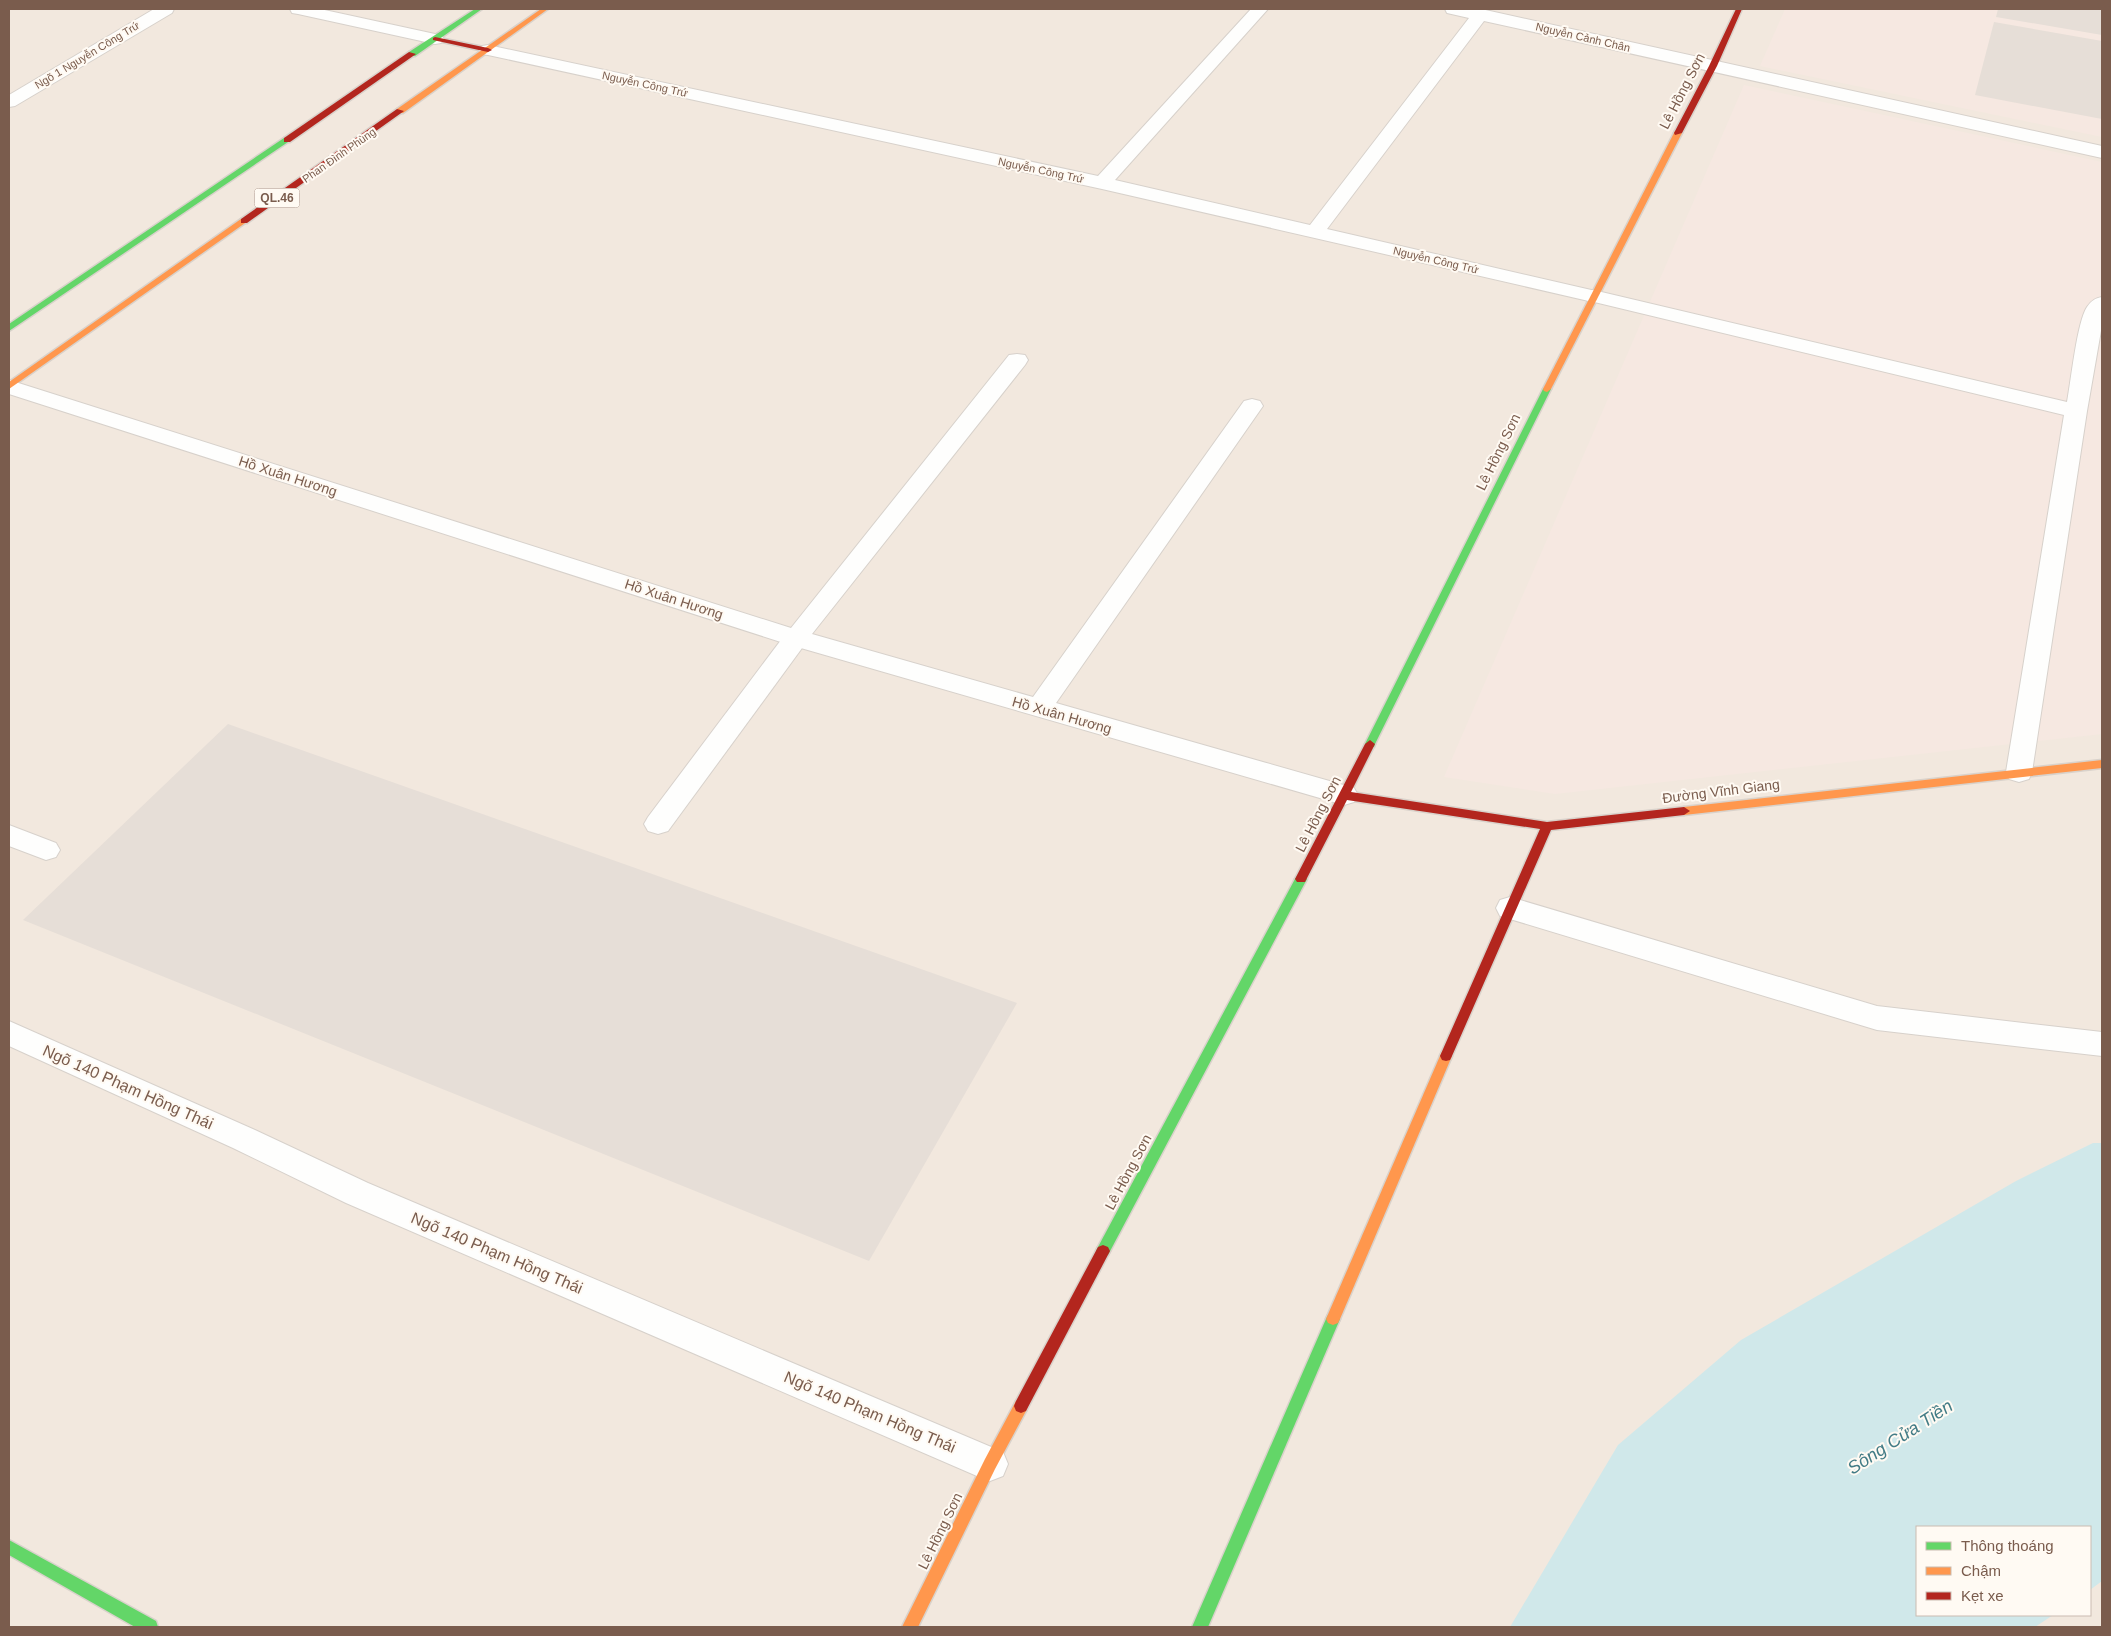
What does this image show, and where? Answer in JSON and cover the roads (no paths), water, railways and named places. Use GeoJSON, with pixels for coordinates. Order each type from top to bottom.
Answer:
{"type":"FeatureCollection","features":[{"type":"Feature","properties":{"kind":"main road"},"geometry":{"type":"LineString","coordinates":[[9,328],[479,9]]}},
{"type":"Feature","properties":{"kind":"main road","name":"Phan Đình Phùng"},"geometry":{"type":"LineString","coordinates":[[9,386],[545,9]]}},
{"type":"Feature","properties":{"kind":"main road","name":"Lê Hồng Sơn"},"geometry":{"type":"LineString","coordinates":[[910,1627],[990,1464],[1344,795],[1593,296],[1713,66],[1739,9]]}},
{"type":"Feature","properties":{"kind":"main road"},"geometry":{"type":"LineString","coordinates":[[434,39],[488,50]]}},
{"type":"Feature","properties":{"kind":"main road","name":"Đường Vĩnh Giang"},"geometry":{"type":"LineString","coordinates":[[1344,795],[1548,826],[2102,764]]}},
{"type":"Feature","properties":{"kind":"main road"},"geometry":{"type":"LineString","coordinates":[[1200,1627],[1510,908],[1548,826]]}},
{"type":"Feature","properties":{"kind":"main road"},"geometry":{"type":"LineString","coordinates":[[9,1547],[150,1627]]}},
{"type":"Feature","properties":{"kind":"street","name":"Ngõ 1 Nguyễn Công Trứ"},"geometry":{"type":"LineString","coordinates":[[9,102],[166,9]]}},
{"type":"Feature","properties":{"kind":"street"},"geometry":{"type":"LineString","coordinates":[[298,9],[434,39]]}},
{"type":"Feature","properties":{"kind":"street"},"geometry":{"type":"LineString","coordinates":[[1102,183],[1260,9]]}},
{"type":"Feature","properties":{"kind":"street","name":"Nguyễn Cảnh Chân"},"geometry":{"type":"LineString","coordinates":[[1453,9],[2102,152]]}},
{"type":"Feature","properties":{"kind":"street"},"geometry":{"type":"LineString","coordinates":[[1315,232],[1481,14]]}},
{"type":"Feature","properties":{"kind":"street","name":"Nguyễn Công Trứ"},"geometry":{"type":"LineString","coordinates":[[488,50],[1102,183],[1593,296],[2076,411]]}},
{"type":"Feature","properties":{"kind":"street"},"geometry":{"type":"LineString","coordinates":[[2019,772],[2076,411],[2093,318],[2096,308],[2102,303]]}},
{"type":"Feature","properties":{"kind":"street"},"geometry":{"type":"LineString","coordinates":[[658,824],[796,638],[1017,360]]}},
{"type":"Feature","properties":{"kind":"street","name":"Hồ Xuân Hương"},"geometry":{"type":"LineString","coordinates":[[9,386],[796,638],[1344,795]]}},
{"type":"Feature","properties":{"kind":"street"},"geometry":{"type":"LineString","coordinates":[[1039,708],[1252,406]]}},
{"type":"Feature","properties":{"kind":"street"},"geometry":{"type":"LineString","coordinates":[[9,835],[46,850]]}},
{"type":"Feature","properties":{"kind":"street"},"geometry":{"type":"LineString","coordinates":[[1510,908],[1877,1018],[2102,1044]]}},
{"type":"Feature","properties":{"kind":"street","name":"Ngõ 140 Phạm Hồng Thái"},"geometry":{"type":"LineString","coordinates":[[9,1033],[244,1139],[357,1193],[990,1464]]}},
{"type":"Feature","properties":{"kind":"water","name":"Sông Cửa Tiền"},"geometry":{"type":"Polygon","coordinates":[[[2093,1143],[2102,1143],[2102,1581],[2091,1589],[2091,1526],[1916,1526],[1916,1616],[2052,1616],[2035,1627],[1510,1627],[1618,1445],[1741,1340],[2016,1181],[2093,1143]]]}}]}
